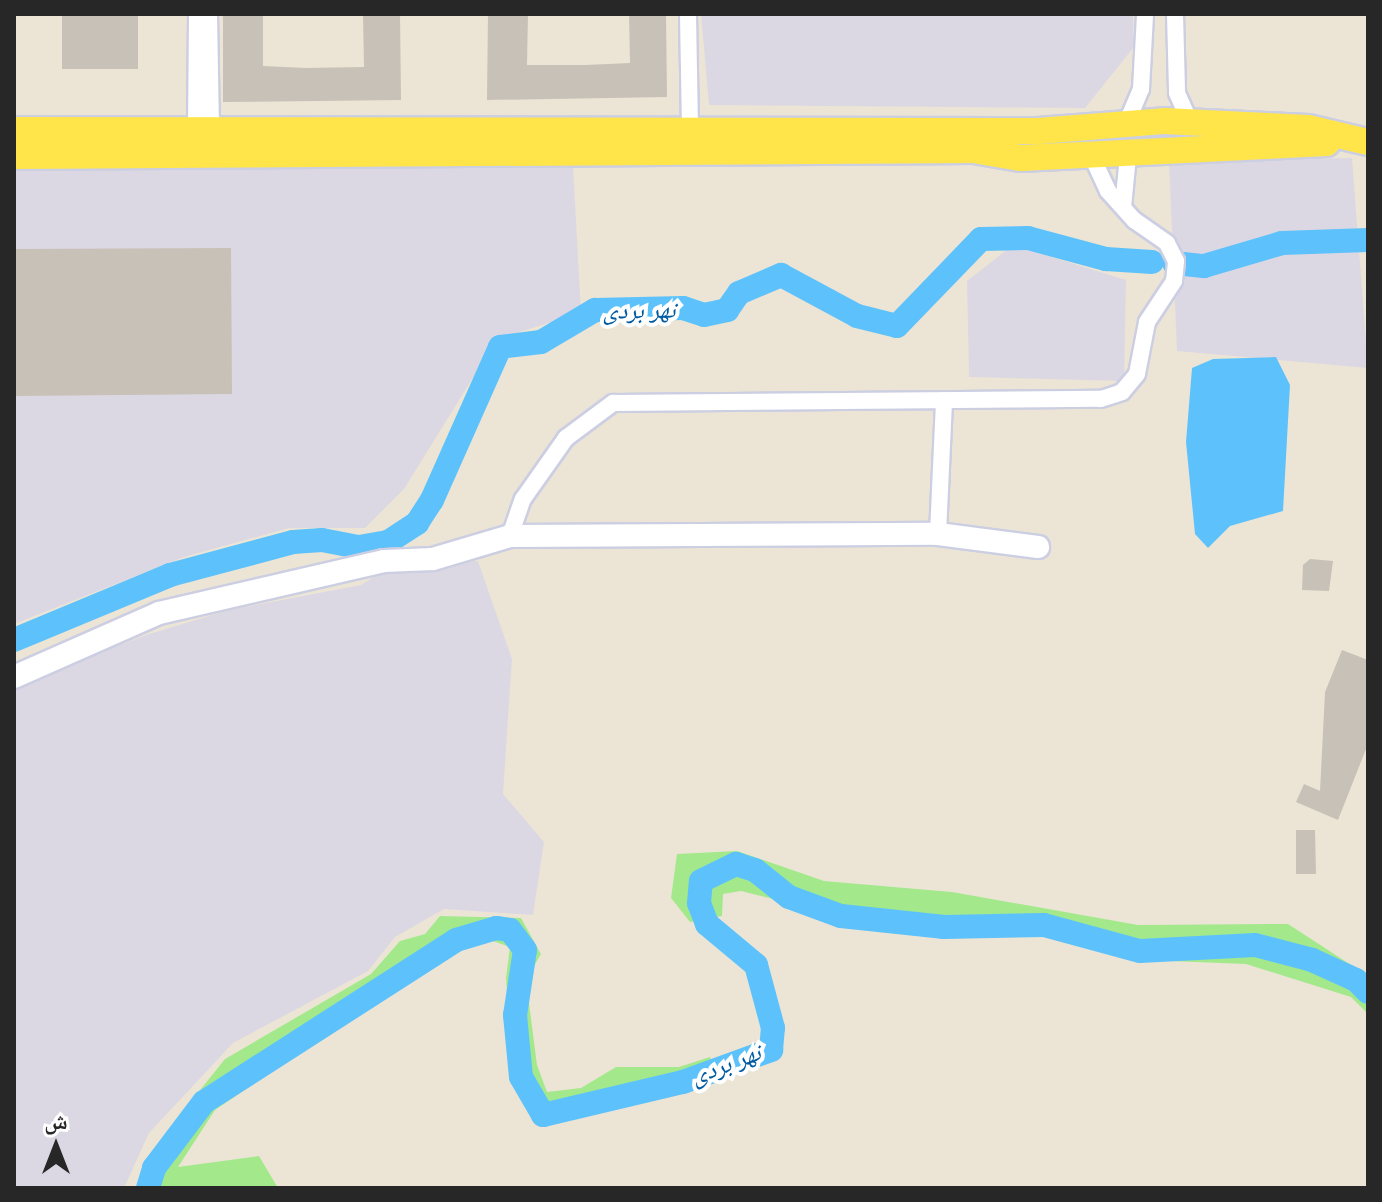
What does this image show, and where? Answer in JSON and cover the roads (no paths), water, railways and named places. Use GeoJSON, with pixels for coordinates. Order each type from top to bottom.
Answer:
{"type":"FeatureCollection","features":[{"type":"Feature","properties":{"kind":"main road"},"geometry":{"type":"LineString","coordinates":[[14,130],[1038,131],[1127,122],[1308,128],[1357,140]]}},
{"type":"Feature","properties":{"kind":"main road"},"geometry":{"type":"LineString","coordinates":[[14,156],[973,150],[1021,158],[1128,156],[1188,147],[1311,146],[1357,140]]}},
{"type":"Feature","properties":{"kind":"street"},"geometry":{"type":"LineString","coordinates":[[197,14],[204,130]]}},
{"type":"Feature","properties":{"kind":"street"},"geometry":{"type":"LineString","coordinates":[[204,130],[209,14]]}},
{"type":"Feature","properties":{"kind":"street"},"geometry":{"type":"LineString","coordinates":[[688,14],[690,131]]}},
{"type":"Feature","properties":{"kind":"street"},"geometry":{"type":"LineString","coordinates":[[1127,122],[1141,89],[1145,20],[1175,21],[1177,93],[1191,125]]}},
{"type":"Feature","properties":{"kind":"street"},"geometry":{"type":"LineString","coordinates":[[1123,207],[1129,182],[1128,156]]}},
{"type":"Feature","properties":{"kind":"street"},"geometry":{"type":"LineString","coordinates":[[510,536],[523,499],[566,438],[613,403],[1101,399],[1131,384],[1141,364],[1147,322],[1174,281],[1176,261],[1167,243],[1123,207],[1102,182],[1092,157]]}},
{"type":"Feature","properties":{"kind":"street"},"geometry":{"type":"LineString","coordinates":[[938,534],[944,400]]}},
{"type":"Feature","properties":{"kind":"street"},"geometry":{"type":"LineString","coordinates":[[14,677],[159,613],[384,561],[433,559],[510,536],[938,534],[1038,547]]}},
{"type":"Feature","properties":{"kind":"street"},"geometry":{"type":"LineString","coordinates":[[14,661],[60,647],[151,605],[264,578],[353,570]]}},
{"type":"Feature","properties":{"kind":"water"},"geometry":{"type":"Polygon","coordinates":[[[1276,357],[1290,385],[1283,511],[1230,526],[1208,548],[1195,534],[1186,442],[1192,368],[1213,359],[1276,357]]]}},
{"type":"Feature","properties":{"kind":"waterway","name":"نهر بردى"},"geometry":{"type":"LineString","coordinates":[[14,640],[170,575],[293,542],[322,540],[359,547],[388,542],[417,523],[432,500],[500,347],[541,342],[595,310],[683,308],[704,315],[727,310],[739,293],[781,275],[857,316],[897,326],[981,239],[1028,238],[1106,259],[1152,262]]}},
{"type":"Feature","properties":{"kind":"waterway","name":"نهر بردى"},"geometry":{"type":"LineString","coordinates":[[1174,263],[1204,266],[1282,243],[1368,240]]}},
{"type":"Feature","properties":{"kind":"waterway","name":"نهر بردى"},"geometry":{"type":"LineString","coordinates":[[148,1188],[154,1168],[204,1102],[456,940],[496,928],[510,930],[525,950],[515,1015],[521,1077],[543,1115],[683,1082],[771,1050],[773,1028],[756,965],[707,924],[699,903],[701,881],[736,864],[755,870],[789,897],[841,916],[944,927],[1044,925],[1140,951],[1255,945],[1312,960],[1356,980],[1368,992]]}}]}
